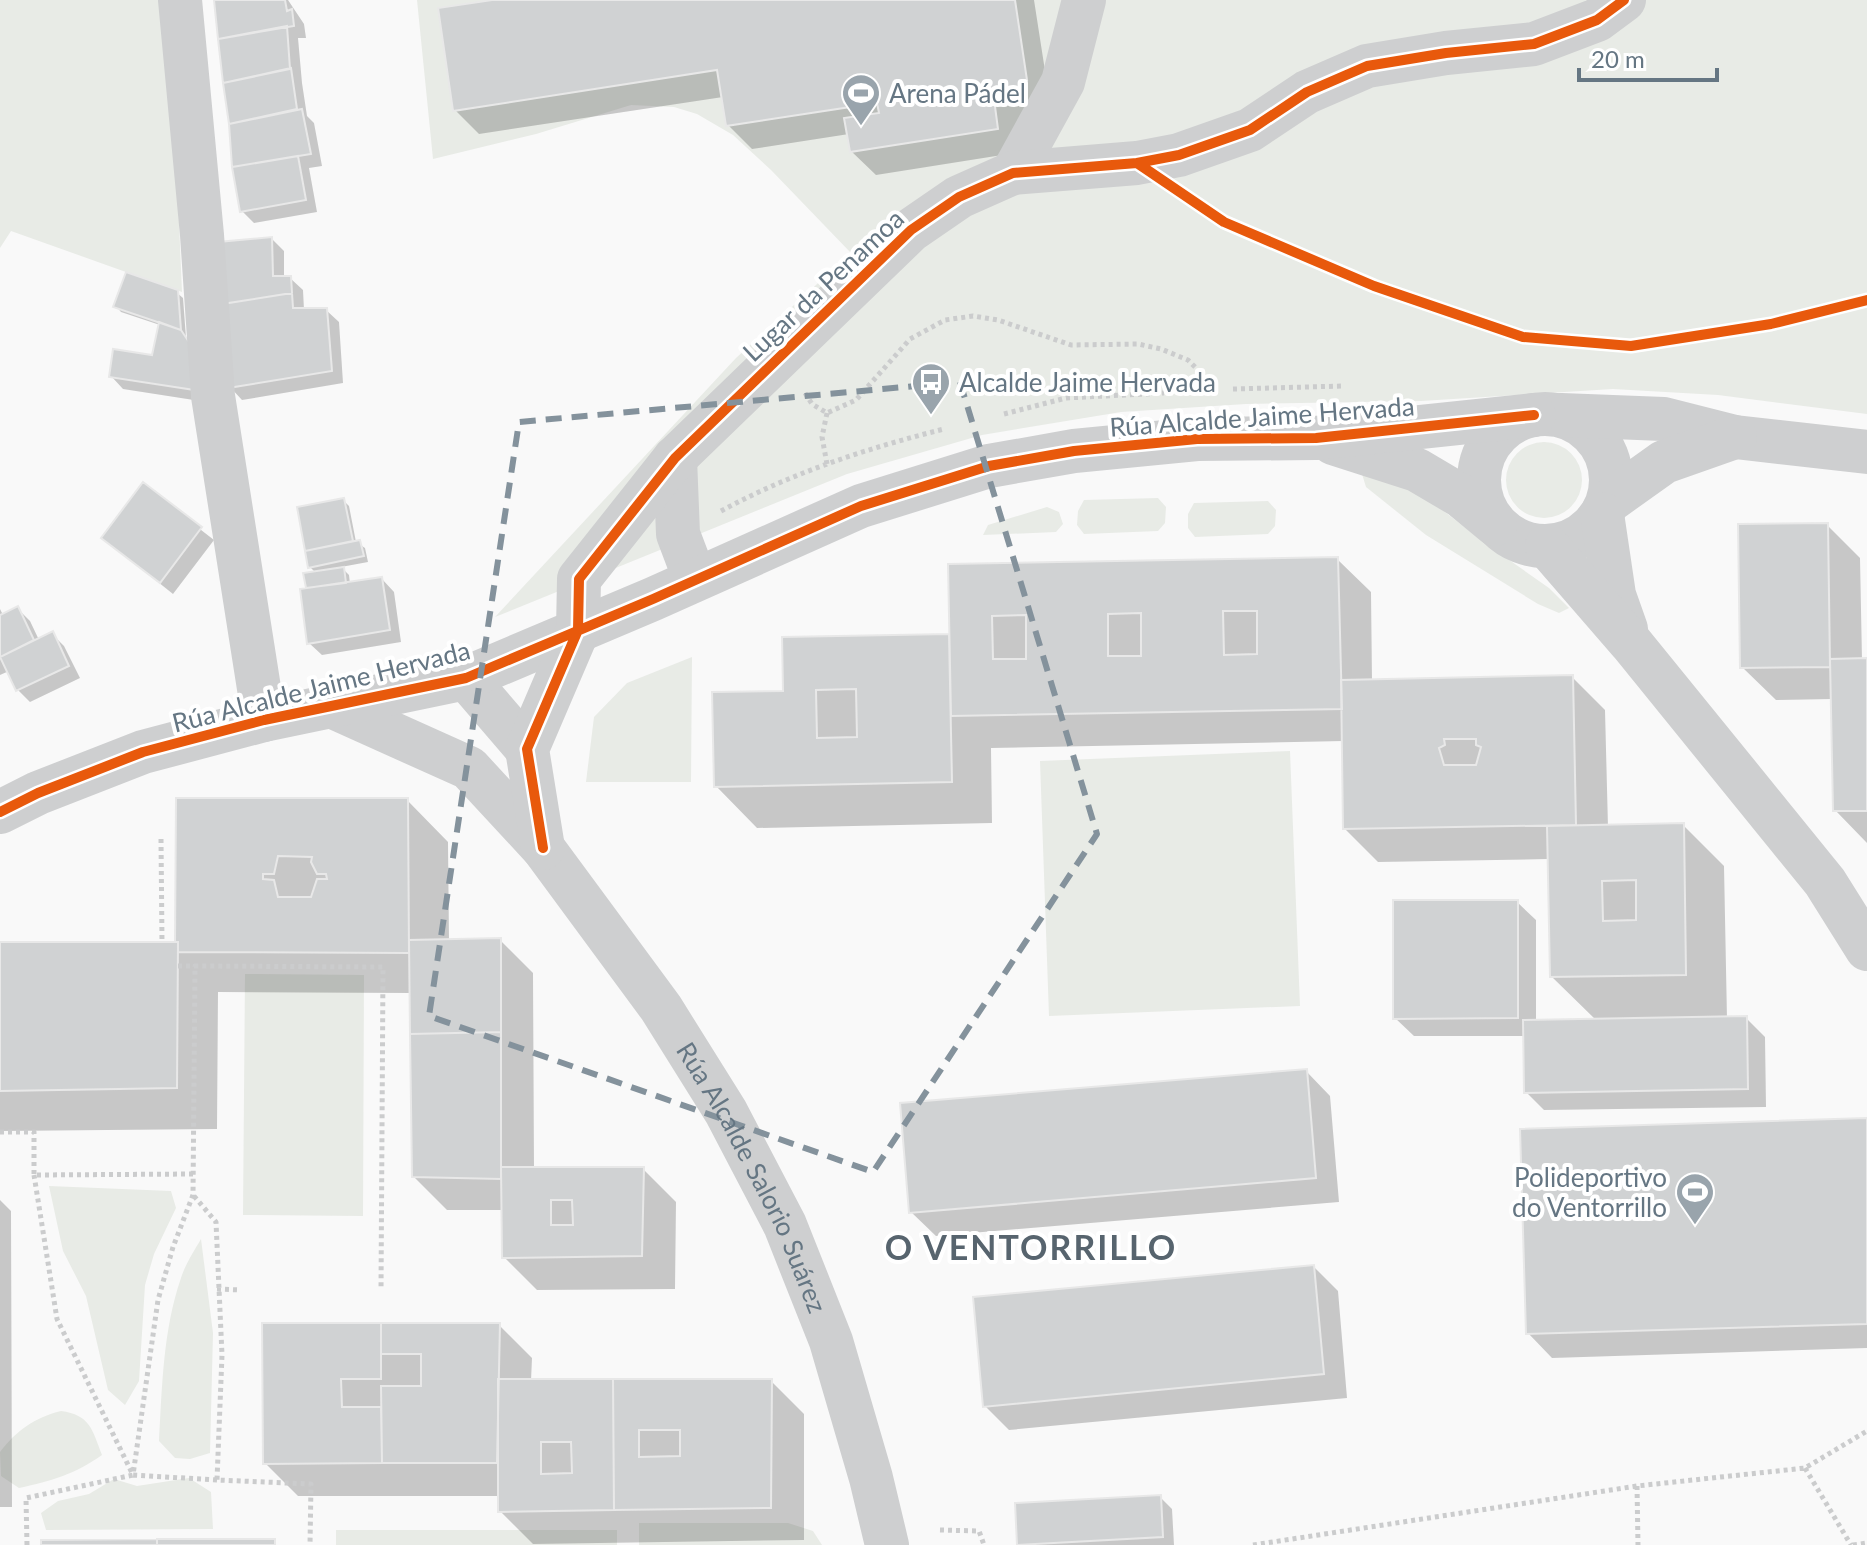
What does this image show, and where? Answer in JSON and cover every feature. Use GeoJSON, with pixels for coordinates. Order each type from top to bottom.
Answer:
{"type":"FeatureCollection","features":[{"type":"Feature","properties":{"kind":"street"},"geometry":{"type":"LineString","coordinates":[[180,0],[202,235],[213,396],[264,720]]}},
{"type":"Feature","properties":{"kind":"street"},"geometry":{"type":"LineString","coordinates":[[1013,173],[1063,82],[1084,0]]}},
{"type":"Feature","properties":{"kind":"street","name":"Lugar da Penamoa"},"geometry":{"type":"LineString","coordinates":[[578,630],[579,579],[675,458],[911,230],[959,197],[1013,173],[1137,163],[1179,155],[1250,130],[1307,92],[1367,66],[1446,53],[1534,44],[1597,20],[1624,0]]}},
{"type":"Feature","properties":{"kind":"street"},"geometry":{"type":"LineString","coordinates":[[1497,526],[1486,510],[1480,490],[1486,450],[1498,433],[1515,421],[1545,415],[1578,423],[1596,437],[1608,457],[1611,479],[1605,508],[1614,595],[1631,643]]}},
{"type":"Feature","properties":{"kind":"street","name":"Rúa Alcalde Jaime Hervada"},"geometry":{"type":"LineString","coordinates":[[0,812],[38,793],[143,752],[264,720],[466,678],[861,506],[989,466],[1074,451],[1197,439],[1316,438],[1545,415],[1664,419],[1735,437],[1867,452]]}},
{"type":"Feature","properties":{"kind":"street","name":"Rúa Alcalde Jaime Hervada"},"geometry":{"type":"LineString","coordinates":[[1316,438],[1417,470],[1461,496],[1512,537],[1529,545],[1547,546],[1569,542],[1588,531],[1605,508],[1664,462],[1735,437]]}},
{"type":"Feature","properties":{"kind":"street"},"geometry":{"type":"LineString","coordinates":[[675,458],[678,534],[695,579]]}},
{"type":"Feature","properties":{"kind":"street"},"geometry":{"type":"LineString","coordinates":[[1547,546],[1631,643],[1825,882],[1867,949]]}},
{"type":"Feature","properties":{"kind":"street"},"geometry":{"type":"LineString","coordinates":[[466,678],[527,749],[578,630]]}},
{"type":"Feature","properties":{"kind":"street"},"geometry":{"type":"LineString","coordinates":[[466,678],[469,768]]}},
{"type":"Feature","properties":{"kind":"street","name":"Rúa Alcalde Salorio Suárez"},"geometry":{"type":"LineString","coordinates":[[331,706],[469,768],[543,848],[661,1008],[726,1112],[785,1225],[831,1341],[887,1545]]}},
{"type":"Feature","properties":{"kind":"street","name":"Rúa Alcalde Salorio Suárez"},"geometry":{"type":"LineString","coordinates":[[527,749],[543,848]]}},
{"type":"Feature","properties":{"kind":"path"},"geometry":{"type":"LineString","coordinates":[[827,413],[856,400],[910,339],[945,320],[973,316],[998,320],[1071,345],[1138,344],[1161,349],[1188,360],[1201,373],[1208,390]]}},
{"type":"Feature","properties":{"kind":"path"},"geometry":{"type":"LineString","coordinates":[[773,362],[799,384],[812,404],[827,413]]}},
{"type":"Feature","properties":{"kind":"path"},"geometry":{"type":"LineString","coordinates":[[1193,391],[1352,386]]}},
{"type":"Feature","properties":{"kind":"path"},"geometry":{"type":"LineString","coordinates":[[1066,398],[1177,392]]}},
{"type":"Feature","properties":{"kind":"path"},"geometry":{"type":"LineString","coordinates":[[827,413],[822,437],[827,464]]}},
{"type":"Feature","properties":{"kind":"path"},"geometry":{"type":"LineString","coordinates":[[161,839],[162,942]]}},
{"type":"Feature","properties":{"kind":"path"},"geometry":{"type":"LineString","coordinates":[[178,966],[383,967],[381,1290]]}},
{"type":"Feature","properties":{"kind":"path"},"geometry":{"type":"LineString","coordinates":[[133,1475],[158,1300],[173,1247],[193,1195],[195,966]]}},
{"type":"Feature","properties":{"kind":"path"},"geometry":{"type":"LineString","coordinates":[[0,1132],[34,1132],[34,1175],[57,1319],[133,1475]]}},
{"type":"Feature","properties":{"kind":"path"},"geometry":{"type":"LineString","coordinates":[[34,1175],[193,1174]]}},
{"type":"Feature","properties":{"kind":"path"},"geometry":{"type":"LineString","coordinates":[[193,1195],[216,1222],[222,1355],[217,1480]]}},
{"type":"Feature","properties":{"kind":"path"},"geometry":{"type":"LineString","coordinates":[[217,1289],[240,1290]]}},
{"type":"Feature","properties":{"kind":"path"},"geometry":{"type":"LineString","coordinates":[[1253,1545],[1637,1486],[1805,1468],[1867,1431]]}},
{"type":"Feature","properties":{"kind":"path"},"geometry":{"type":"LineString","coordinates":[[1805,1468],[1852,1545],[1867,1543]]}},
{"type":"Feature","properties":{"kind":"path"},"geometry":{"type":"LineString","coordinates":[[27,1545],[26,1498],[133,1475],[311,1484],[310,1545]]}},
{"type":"Feature","properties":{"kind":"path"},"geometry":{"type":"LineString","coordinates":[[1637,1486],[1638,1545]]}},
{"type":"Feature","properties":{"kind":"path"},"geometry":{"type":"LineString","coordinates":[[940,1530],[979,1531],[984,1545]]}},
{"type":"Feature","properties":{"kind":"highlighted area"},"geometry":{"type":"Polygon","coordinates":[[[960,382],[1097,834],[873,1172],[429,1016],[519,422],[960,382]]]}},
{"type":"Feature","properties":{"kind":"shaded area"},"geometry":{"type":"Polygon","coordinates":[[[0,0],[164,0],[174,107],[182,292],[11,231],[0,248],[0,0]]]}},
{"type":"Feature","properties":{"kind":"shaded area"},"geometry":{"type":"Polygon","coordinates":[[[417,0],[1867,0],[1867,414],[1718,395],[1613,389],[1421,401],[1246,404],[1121,412],[982,435],[847,474],[495,617],[736,358],[851,253],[733,135],[697,114],[674,107],[631,105],[536,134],[433,159],[417,0]]]}},
{"type":"Feature","properties":{"kind":"shaded area"},"geometry":{"type":"Polygon","coordinates":[[[1537,442],[1551,442],[1565,448],[1576,459],[1582,480],[1579,495],[1571,507],[1551,518],[1537,518],[1523,512],[1512,501],[1506,487],[1506,473],[1512,459],[1523,448],[1537,442]]]}},
{"type":"Feature","properties":{"kind":"shaded area"},"geometry":{"type":"Polygon","coordinates":[[[1362,474],[1401,478],[1549,588],[1569,608],[1559,613],[1538,604],[1426,535],[1366,487],[1362,474]]]}},
{"type":"Feature","properties":{"kind":"shaded area"},"geometry":{"type":"Polygon","coordinates":[[[1158,498],[1166,507],[1165,523],[1158,531],[1084,534],[1077,525],[1078,511],[1084,500],[1158,498]]]}},
{"type":"Feature","properties":{"kind":"shaded area"},"geometry":{"type":"Polygon","coordinates":[[[1268,501],[1276,510],[1275,526],[1268,534],[1195,537],[1188,528],[1188,514],[1194,503],[1268,501]]]}},
{"type":"Feature","properties":{"kind":"shaded area"},"geometry":{"type":"Polygon","coordinates":[[[1047,507],[1059,512],[1063,524],[1056,532],[983,535],[988,525],[1047,507]]]}},
{"type":"Feature","properties":{"kind":"shaded area"},"geometry":{"type":"Polygon","coordinates":[[[692,657],[691,782],[586,782],[594,717],[627,683],[692,657]]]}},
{"type":"Feature","properties":{"kind":"shaded area"},"geometry":{"type":"Polygon","coordinates":[[[1290,751],[1300,1006],[1049,1016],[1040,761],[1290,751]]]}},
{"type":"Feature","properties":{"kind":"shaded area"},"geometry":{"type":"Polygon","coordinates":[[[245,974],[364,975],[363,1216],[243,1215],[245,974]]]}},
{"type":"Feature","properties":{"kind":"shaded area"},"geometry":{"type":"Polygon","coordinates":[[[49,1186],[171,1191],[176,1208],[154,1254],[145,1285],[139,1381],[125,1405],[108,1390],[86,1296],[63,1251],[49,1186]]]}},
{"type":"Feature","properties":{"kind":"shaded area"},"geometry":{"type":"Polygon","coordinates":[[[201,1239],[213,1333],[210,1453],[190,1459],[175,1458],[159,1441],[164,1359],[170,1318],[181,1278],[201,1239]]]}},
{"type":"Feature","properties":{"kind":"shaded area"},"geometry":{"type":"Polygon","coordinates":[[[61,1411],[78,1416],[89,1425],[102,1455],[63,1476],[19,1488],[1,1476],[0,1452],[6,1444],[34,1421],[61,1411]]]}},
{"type":"Feature","properties":{"kind":"shaded area"},"geometry":{"type":"Polygon","coordinates":[[[189,1478],[211,1492],[213,1529],[46,1530],[41,1513],[58,1501],[89,1494],[114,1479],[137,1486],[189,1478]]]}},
{"type":"Feature","properties":{"kind":"shaded area"},"geometry":{"type":"Polygon","coordinates":[[[639,1523],[788,1523],[813,1531],[822,1545],[639,1545],[639,1523]]]}},
{"type":"Feature","properties":{"kind":"shaded area"},"geometry":{"type":"Polygon","coordinates":[[[336,1530],[617,1530],[617,1545],[336,1545],[336,1530]]]}},
{"type":"Feature","properties":{"kind":"building"},"geometry":{"type":"Polygon","coordinates":[[[214,0],[285,0],[287,11],[292,9],[294,26],[218,39],[214,0]]]}},
{"type":"Feature","properties":{"kind":"building","name":"Arena Pádel"},"geometry":{"type":"Polygon","coordinates":[[[492,0],[1015,0],[1027,80],[1022,80],[1024,95],[994,99],[998,129],[850,152],[844,118],[879,113],[877,103],[726,126],[717,70],[453,111],[438,8],[492,0]]]}},
{"type":"Feature","properties":{"kind":"building"},"geometry":{"type":"Polygon","coordinates":[[[287,26],[290,69],[223,83],[218,39],[287,26]]]}},
{"type":"Feature","properties":{"kind":"building"},"geometry":{"type":"Polygon","coordinates":[[[291,68],[297,109],[229,124],[223,83],[291,68]]]}},
{"type":"Feature","properties":{"kind":"building"},"geometry":{"type":"Polygon","coordinates":[[[302,109],[311,154],[232,167],[229,124],[302,109]]]}},
{"type":"Feature","properties":{"kind":"building"},"geometry":{"type":"Polygon","coordinates":[[[298,156],[306,200],[240,212],[232,167],[298,156]]]}},
{"type":"Feature","properties":{"kind":"building"},"geometry":{"type":"Polygon","coordinates":[[[272,237],[273,276],[291,276],[292,293],[222,304],[218,242],[272,237]]]}},
{"type":"Feature","properties":{"kind":"building"},"geometry":{"type":"Polygon","coordinates":[[[126,272],[178,290],[181,330],[113,307],[126,272]]]}},
{"type":"Feature","properties":{"kind":"building"},"geometry":{"type":"Polygon","coordinates":[[[292,293],[293,308],[327,308],[332,371],[228,388],[222,304],[292,293]]]}},
{"type":"Feature","properties":{"kind":"building"},"geometry":{"type":"Polygon","coordinates":[[[159,322],[181,330],[197,354],[201,391],[109,377],[113,349],[152,355],[159,322]]]}},
{"type":"Feature","properties":{"kind":"building"},"geometry":{"type":"Polygon","coordinates":[[[143,482],[202,527],[160,583],[101,538],[143,482]]]}},
{"type":"Feature","properties":{"kind":"building"},"geometry":{"type":"Polygon","coordinates":[[[344,498],[353,541],[305,551],[297,507],[344,498]]]}},
{"type":"Feature","properties":{"kind":"building"},"geometry":{"type":"Polygon","coordinates":[[[1828,523],[1830,667],[1740,668],[1738,524],[1828,523]]]}},
{"type":"Feature","properties":{"kind":"building"},"geometry":{"type":"Polygon","coordinates":[[[360,540],[364,556],[308,568],[305,551],[360,540]]]}},
{"type":"Feature","properties":{"kind":"building"},"geometry":{"type":"Polygon","coordinates":[[[1338,557],[1342,709],[951,716],[948,564],[1338,557]],[[1223,611],[1224,655],[1257,654],[1257,611],[1223,611]],[[1141,613],[1108,614],[1108,656],[1141,656],[1141,613]],[[1026,615],[992,616],[993,659],[1026,659],[1026,615]]]}},
{"type":"Feature","properties":{"kind":"building"},"geometry":{"type":"Polygon","coordinates":[[[344,567],[346,583],[306,588],[303,573],[344,567]]]}},
{"type":"Feature","properties":{"kind":"building"},"geometry":{"type":"Polygon","coordinates":[[[382,577],[390,630],[307,644],[300,589],[382,577]]]}},
{"type":"Feature","properties":{"kind":"building"},"geometry":{"type":"Polygon","coordinates":[[[18,606],[34,640],[0,657],[0,615],[18,606]]]}},
{"type":"Feature","properties":{"kind":"building"},"geometry":{"type":"Polygon","coordinates":[[[53,631],[69,666],[16,691],[0,657],[53,631]]]}},
{"type":"Feature","properties":{"kind":"building"},"geometry":{"type":"Polygon","coordinates":[[[949,634],[952,782],[714,787],[712,692],[783,691],[782,637],[949,634]],[[856,689],[816,690],[817,738],[857,737],[856,689]]]}},
{"type":"Feature","properties":{"kind":"building"},"geometry":{"type":"Polygon","coordinates":[[[1867,658],[1867,811],[1833,811],[1830,659],[1867,658]]]}},
{"type":"Feature","properties":{"kind":"building"},"geometry":{"type":"Polygon","coordinates":[[[1573,675],[1576,825],[1343,829],[1341,680],[1573,675]],[[1444,739],[1445,745],[1439,748],[1444,765],[1476,765],[1481,747],[1476,745],[1476,739],[1444,739]]]}},
{"type":"Feature","properties":{"kind":"building"},"geometry":{"type":"Polygon","coordinates":[[[176,798],[408,798],[409,953],[178,952],[178,942],[175,942],[176,798]],[[278,856],[274,874],[263,874],[263,879],[274,880],[278,897],[311,897],[317,879],[327,879],[326,874],[317,874],[312,857],[278,856]]]}},
{"type":"Feature","properties":{"kind":"building"},"geometry":{"type":"Polygon","coordinates":[[[1684,823],[1686,975],[1550,977],[1547,826],[1684,823]],[[1636,880],[1602,881],[1603,921],[1636,920],[1636,880]]]}},
{"type":"Feature","properties":{"kind":"building"},"geometry":{"type":"Polygon","coordinates":[[[1393,900],[1518,900],[1518,1018],[1393,1019],[1393,900]]]}},
{"type":"Feature","properties":{"kind":"building"},"geometry":{"type":"Polygon","coordinates":[[[501,938],[501,1032],[410,1034],[409,940],[501,938]]]}},
{"type":"Feature","properties":{"kind":"building"},"geometry":{"type":"Polygon","coordinates":[[[0,942],[178,942],[177,1088],[0,1091],[0,942]]]}},
{"type":"Feature","properties":{"kind":"building"},"geometry":{"type":"Polygon","coordinates":[[[1747,1016],[1748,1089],[1524,1093],[1523,1020],[1747,1016]]]}},
{"type":"Feature","properties":{"kind":"building"},"geometry":{"type":"Polygon","coordinates":[[[501,1032],[501,1179],[412,1177],[410,1034],[501,1032]]]}},
{"type":"Feature","properties":{"kind":"building"},"geometry":{"type":"Polygon","coordinates":[[[1307,1069],[1316,1178],[909,1213],[900,1103],[1307,1069]]]}},
{"type":"Feature","properties":{"kind":"building","name":"Polideportivo do Ventorrillo"},"geometry":{"type":"Polygon","coordinates":[[[1867,1118],[1867,1324],[1526,1334],[1520,1129],[1867,1118]]]}},
{"type":"Feature","properties":{"kind":"building"},"geometry":{"type":"Polygon","coordinates":[[[501,1167],[644,1167],[642,1256],[502,1258],[501,1167]],[[551,1200],[551,1225],[573,1225],[572,1200],[551,1200]]]}},
{"type":"Feature","properties":{"kind":"building"},"geometry":{"type":"Polygon","coordinates":[[[1314,1265],[1324,1374],[983,1407],[973,1297],[1314,1265]]]}},
{"type":"Feature","properties":{"kind":"building"},"geometry":{"type":"Polygon","coordinates":[[[262,1323],[381,1323],[381,1379],[341,1379],[342,1407],[381,1407],[382,1463],[263,1464],[262,1323]]]}},
{"type":"Feature","properties":{"kind":"building"},"geometry":{"type":"Polygon","coordinates":[[[381,1323],[500,1323],[497,1463],[382,1463],[381,1386],[421,1386],[421,1354],[381,1354],[381,1323]]]}},
{"type":"Feature","properties":{"kind":"building"},"geometry":{"type":"Polygon","coordinates":[[[498,1379],[613,1379],[614,1510],[498,1512],[498,1379]],[[541,1442],[541,1474],[572,1473],[571,1442],[541,1442]]]}},
{"type":"Feature","properties":{"kind":"building"},"geometry":{"type":"Polygon","coordinates":[[[613,1379],[772,1379],[771,1508],[614,1510],[613,1379]],[[639,1430],[639,1457],[680,1456],[680,1430],[639,1430]]]}},
{"type":"Feature","properties":{"kind":"building"},"geometry":{"type":"Polygon","coordinates":[[[1161,1495],[1163,1537],[1017,1545],[1015,1503],[1161,1495]]]}},
{"type":"Feature","properties":{"kind":"building"},"geometry":{"type":"Polygon","coordinates":[[[157,1539],[275,1539],[275,1545],[157,1545],[157,1539]]]}},
{"type":"Feature","properties":{"kind":"building"},"geometry":{"type":"Polygon","coordinates":[[[157,1539],[157,1545],[41,1545],[41,1540],[157,1539]]]}},
{"type":"Feature","properties":{"kind":"cycle path"},"geometry":{"type":"LineString","coordinates":[[543,848],[527,749],[578,630],[579,579],[675,458],[911,230],[959,197],[1013,173],[1137,163],[1179,155],[1250,130],[1307,92],[1367,66],[1446,53],[1534,44],[1597,20],[1624,0]]}},
{"type":"Feature","properties":{"kind":"cycle path"},"geometry":{"type":"LineString","coordinates":[[1137,163],[1224,222],[1374,286],[1523,337],[1631,346],[1771,324],[1867,300]]}},
{"type":"Feature","properties":{"kind":"cycle path"},"geometry":{"type":"LineString","coordinates":[[0,812],[38,793],[143,752],[264,720],[466,678],[861,506],[989,466],[1074,451],[1197,439],[1316,438],[1534,415]]}},
{"type":"Feature","properties":{"kind":"place","name":"Arena Pádel"},"geometry":{"type":"Point","coordinates":[861,127]}},
{"type":"Feature","properties":{"kind":"place","name":"Alcalde Jaime Hervada"},"geometry":{"type":"Point","coordinates":[931,416]}},
{"type":"Feature","properties":{"kind":"place","name":"Polideportivo do Ventorrillo"},"geometry":{"type":"Point","coordinates":[1695,1226]}},
{"type":"Feature","properties":{"kind":"district","name":"O VENTORRILLO"},"geometry":{"type":"Point","coordinates":[1031,1246]}}]}
